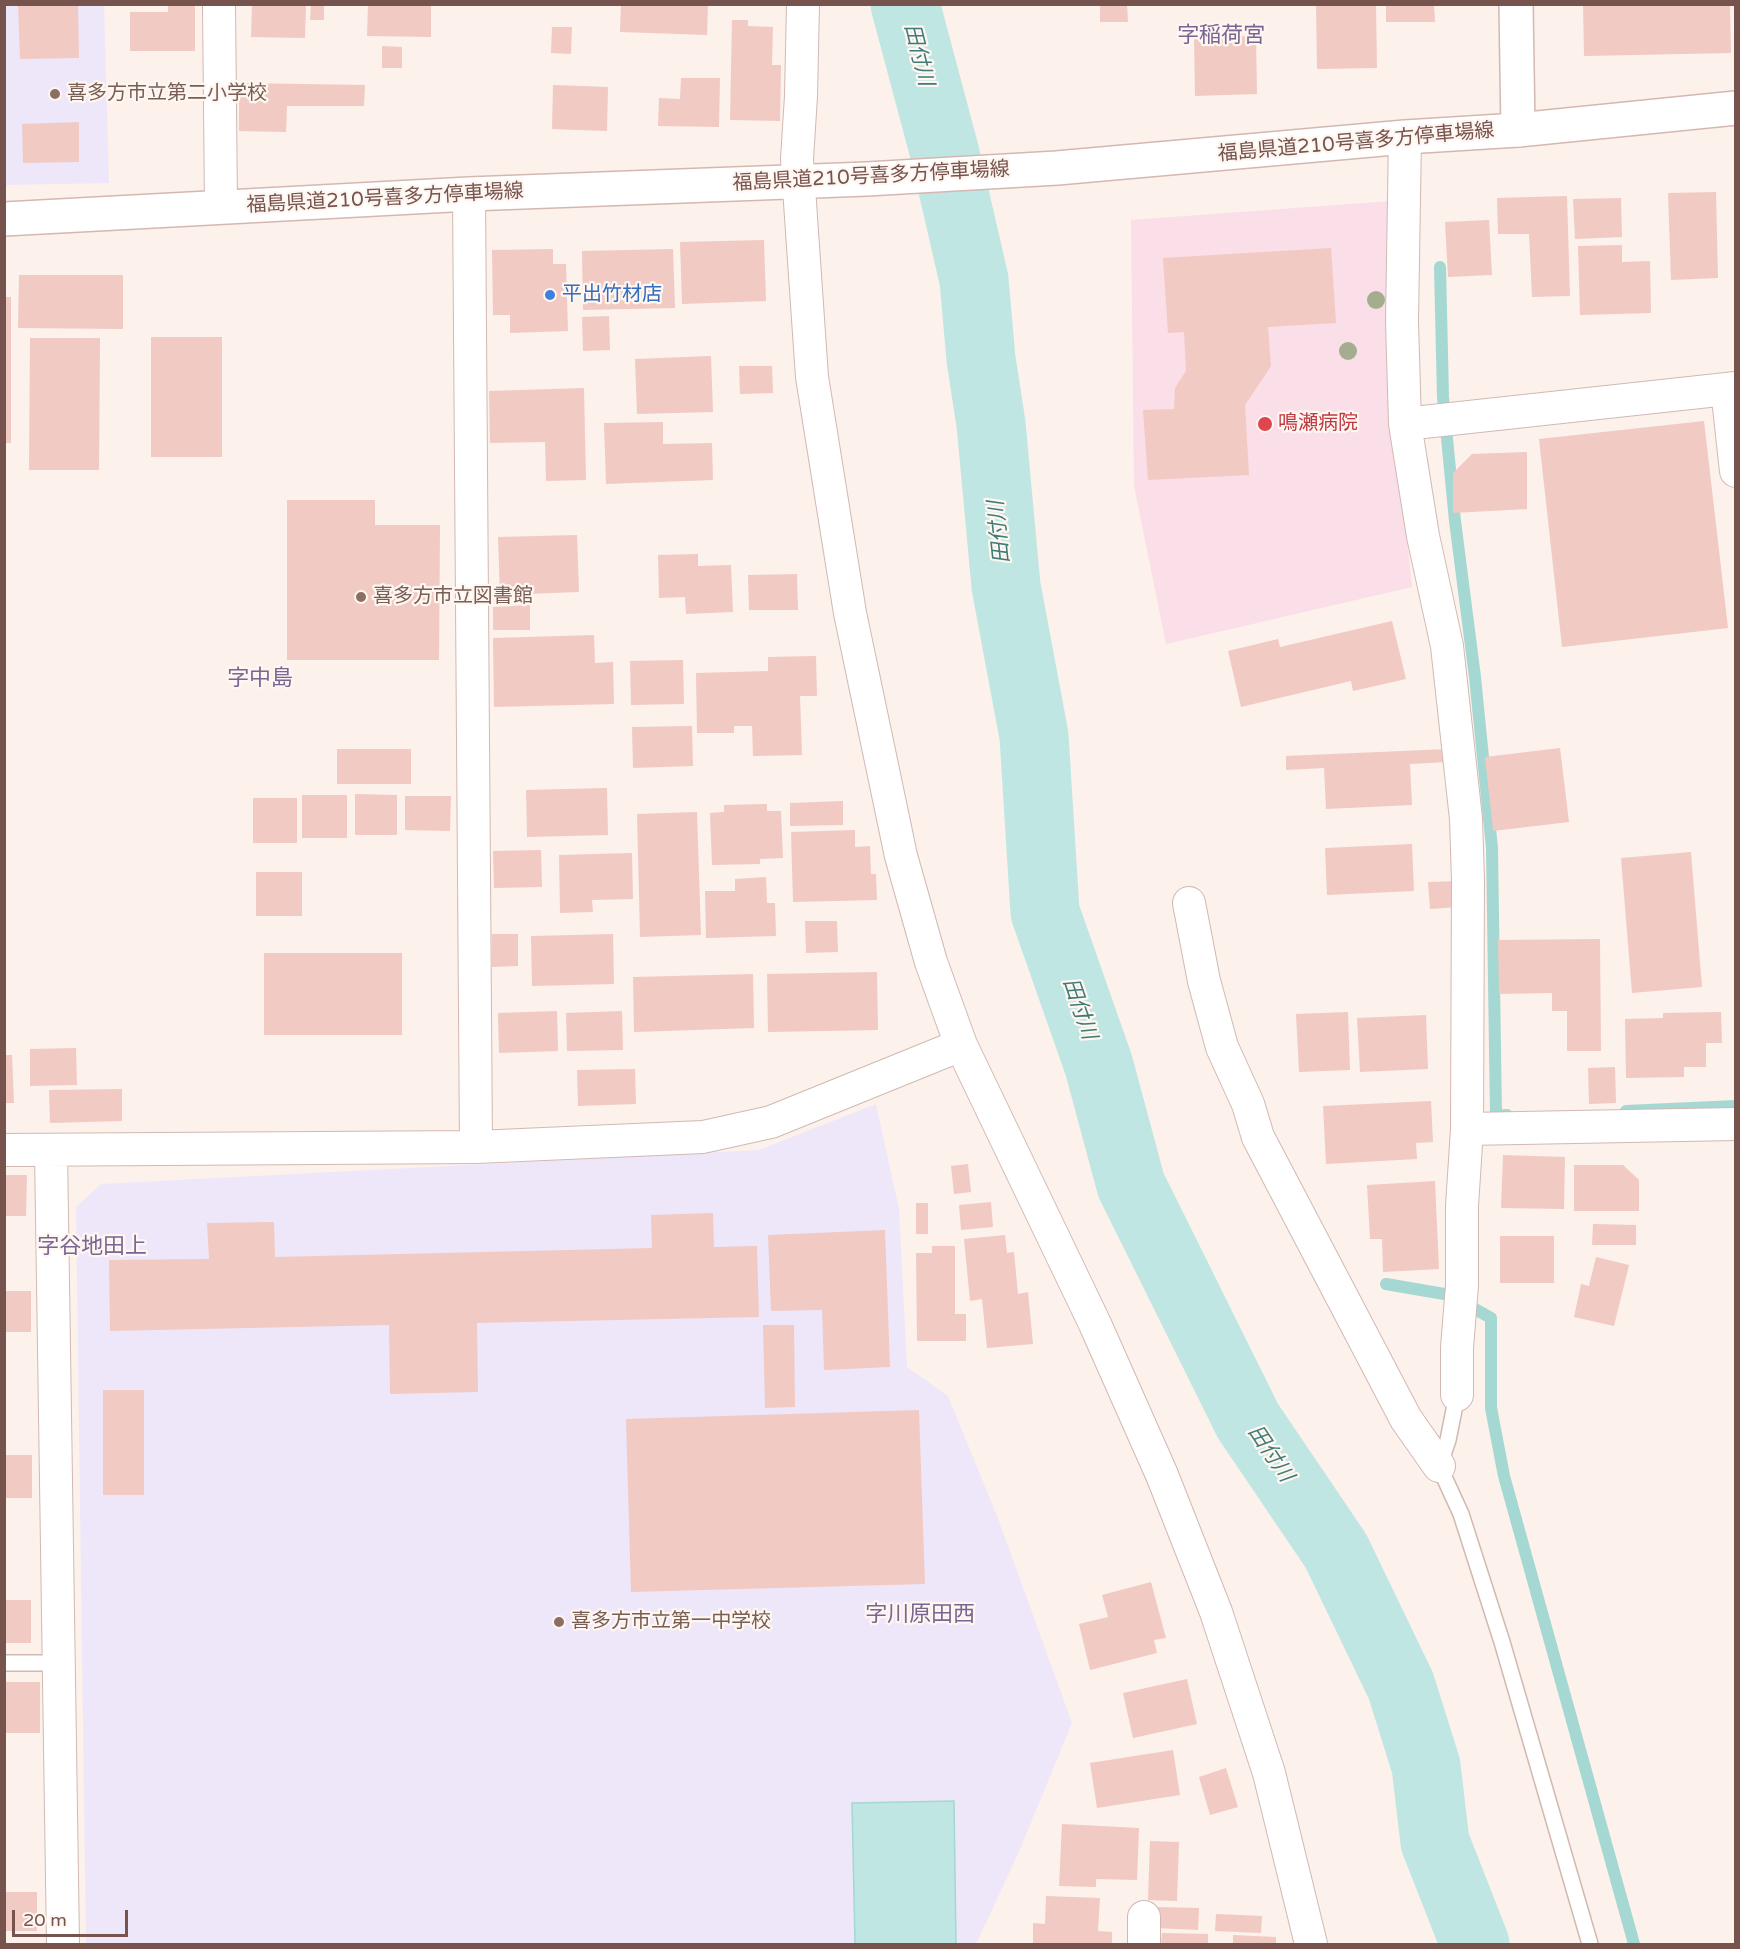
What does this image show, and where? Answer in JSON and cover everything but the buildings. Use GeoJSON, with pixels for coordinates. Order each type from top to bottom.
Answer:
{"type":"FeatureCollection","features":[{"type":"Feature","properties":{"kind":"main road"},"geometry":{"type":"LineString","coordinates":[[1516,4],[1518,130]]}},
{"type":"Feature","properties":{"kind":"main road","name":"福島県道210号喜多方停車場線"},"geometry":{"type":"LineString","coordinates":[[4,219],[469,194],[867,179],[1057,168],[1405,137],[1518,130],[1736,108]]}},
{"type":"Feature","properties":{"kind":"street"},"geometry":{"type":"LineString","coordinates":[[219,4],[221,207]]}},
{"type":"Feature","properties":{"kind":"street"},"geometry":{"type":"LineString","coordinates":[[803,4],[797,159],[813,377],[850,613],[901,856],[931,962],[962,1045],[1095,1324],[1162,1475],[1216,1612],[1269,1773],[1311,1944]]}},
{"type":"Feature","properties":{"kind":"street"},"geometry":{"type":"LineString","coordinates":[[1405,137],[1402,321],[1405,424],[1423,536],[1447,646],[1466,819],[1468,880],[1467,1129],[1462,1206],[1462,1285],[1456,1348],[1457,1395]]}},
{"type":"Feature","properties":{"kind":"street"},"geometry":{"type":"LineString","coordinates":[[469,194],[476,1147]]}},
{"type":"Feature","properties":{"kind":"street"},"geometry":{"type":"LineString","coordinates":[[1405,424],[1731,389],[1736,471]]}},
{"type":"Feature","properties":{"kind":"street"},"geometry":{"type":"LineString","coordinates":[[1189,903],[1204,981],[1222,1047],[1248,1104],[1258,1137],[1406,1419],[1439,1466]]}},
{"type":"Feature","properties":{"kind":"street"},"geometry":{"type":"LineString","coordinates":[[4,1150],[476,1147],[703,1137],[771,1122],[962,1045]]}},
{"type":"Feature","properties":{"kind":"street"},"geometry":{"type":"LineString","coordinates":[[1467,1129],[1736,1124]]}},
{"type":"Feature","properties":{"kind":"street"},"geometry":{"type":"LineString","coordinates":[[51,1150],[63,1944]]}},
{"type":"Feature","properties":{"kind":"lane"},"geometry":{"type":"LineString","coordinates":[[1457,1395],[1448,1440],[1439,1466],[1461,1514],[1502,1642],[1590,1944]]}},
{"type":"Feature","properties":{"kind":"lane"},"geometry":{"type":"LineString","coordinates":[[4,1663],[58,1663]]}},
{"type":"Feature","properties":{"kind":"shaded area","name":"喜多方市立第二小学校"},"geometry":{"type":"Polygon","coordinates":[[[4,5],[104,5],[109,183],[5,185],[4,5]]]}},
{"type":"Feature","properties":{"kind":"shaded area","name":"鳴瀬病院"},"geometry":{"type":"Polygon","coordinates":[[[1391,201],[1402,491],[1412,587],[1166,644],[1134,486],[1131,220],[1391,201]]]}},
{"type":"Feature","properties":{"kind":"shaded area","name":"喜多方市立第一中学校"},"geometry":{"type":"Polygon","coordinates":[[[876,1104],[899,1209],[907,1367],[948,1396],[999,1521],[1072,1723],[1018,1854],[976,1944],[86,1944],[76,1207],[101,1184],[759,1150],[876,1104]]]}},
{"type":"Feature","properties":{"kind":"water"},"geometry":{"type":"Polygon","coordinates":[[[954,1801],[956,1944],[855,1944],[852,1803],[954,1801]]]}},
{"type":"Feature","properties":{"kind":"waterway","name":"田付川"},"geometry":{"type":"LineString","coordinates":[[905,4],[945,154],[974,280],[981,359],[991,424],[1006,586],[1034,736],[1045,912],[1099,1066],[1131,1185],[1248,1421],[1336,1551],[1401,1686],[1426,1766],[1435,1842],[1475,1944]]}},
{"type":"Feature","properties":{"kind":"waterway"},"geometry":{"type":"LineString","coordinates":[[1440,267],[1443,397],[1492,848],[1496,1116],[1507,1115]]}},
{"type":"Feature","properties":{"kind":"waterway"},"geometry":{"type":"LineString","coordinates":[[1626,1111],[1736,1106]]}},
{"type":"Feature","properties":{"kind":"waterway"},"geometry":{"type":"LineString","coordinates":[[1386,1284],[1450,1295],[1491,1318],[1491,1408],[1504,1476],[1634,1944]]}},
{"type":"Feature","properties":{"kind":"place","name":"喜多方市立第二小学校"},"geometry":{"type":"Point","coordinates":[55,94]}},
{"type":"Feature","properties":{"kind":"place","name":"平出竹材店"},"geometry":{"type":"Point","coordinates":[550,295]}},
{"type":"Feature","properties":{"kind":"place","name":"鳴瀬病院"},"geometry":{"type":"Point","coordinates":[1265,424]}},
{"type":"Feature","properties":{"kind":"place","name":"喜多方市立図書館"},"geometry":{"type":"Point","coordinates":[361,597]}},
{"type":"Feature","properties":{"kind":"place","name":"喜多方市立第一中学校"},"geometry":{"type":"Point","coordinates":[559,1622]}},
{"type":"Feature","properties":{"kind":"district","name":"字稲荷宮"},"geometry":{"type":"Point","coordinates":[1221,36]}},
{"type":"Feature","properties":{"kind":"district","name":"字中島"},"geometry":{"type":"Point","coordinates":[260,679]}},
{"type":"Feature","properties":{"kind":"district","name":"字谷地田上"},"geometry":{"type":"Point","coordinates":[92,1247]}},
{"type":"Feature","properties":{"kind":"district","name":"字川原田西"},"geometry":{"type":"Point","coordinates":[920,1615]}}]}
